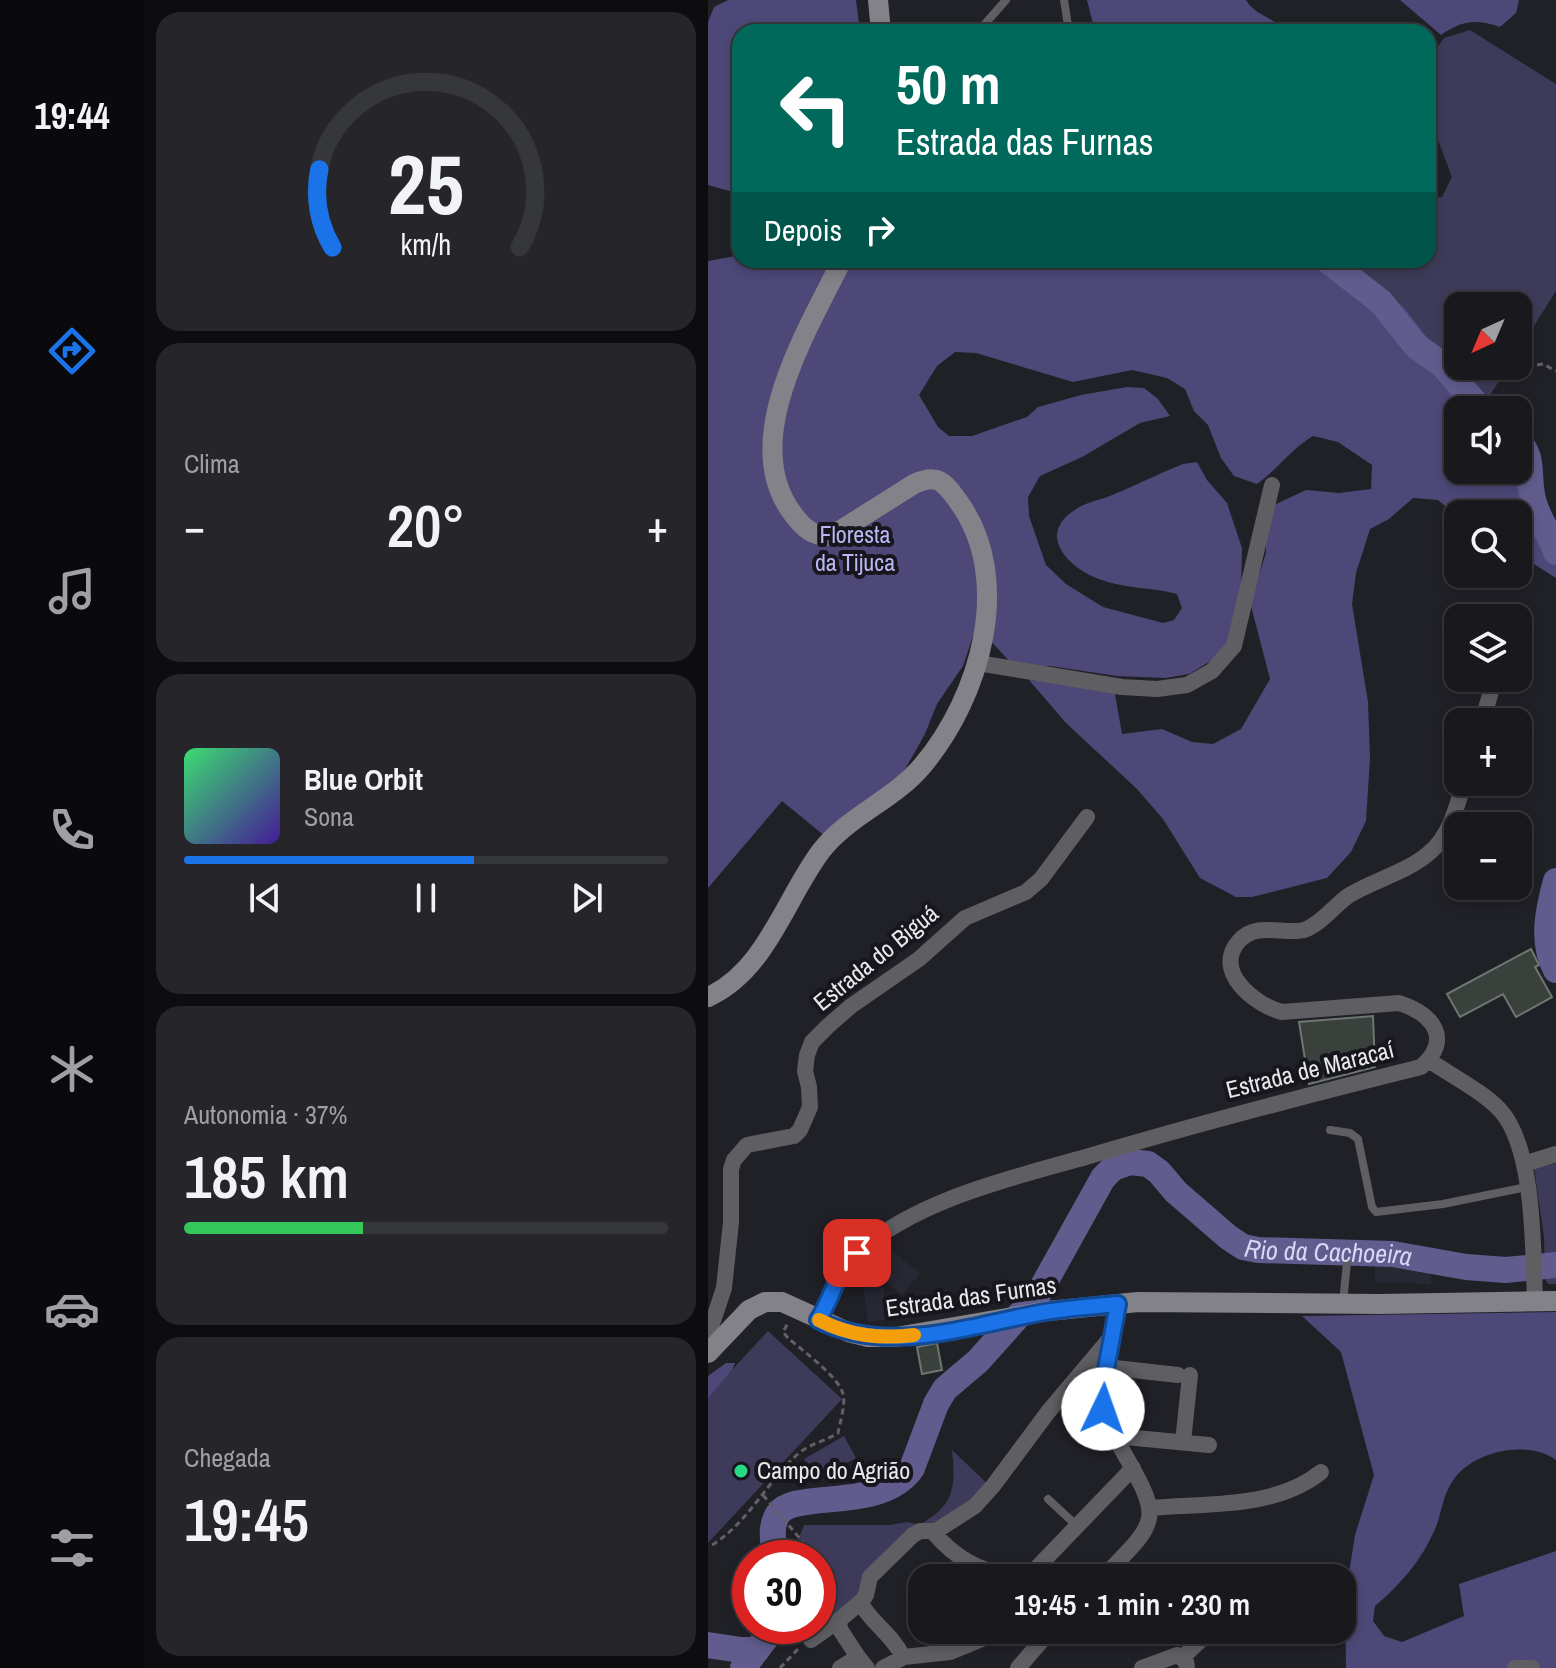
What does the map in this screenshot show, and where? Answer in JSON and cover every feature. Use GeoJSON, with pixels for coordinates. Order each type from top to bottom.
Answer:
{"type":"FeatureCollection","features":[{"type":"Feature","properties":{"kind":"street"},"geometry":{"type":"LineString","coordinates":[[878,0],[880,24]]}},
{"type":"Feature","properties":{"kind":"street"},"geometry":{"type":"LineString","coordinates":[[708,997],[723,991],[751,965],[804,876],[833,837],[892,794],[923,766],[961,705],[978,663],[987,609],[982,554],[963,508],[944,483],[925,479],[833,535],[824,536],[802,526],[787,506],[775,472],[772,448],[775,413],[784,384],[838,268]]}},
{"type":"Feature","properties":{"kind":"street"},"geometry":{"type":"LineString","coordinates":[[978,663],[1122,687],[1157,689],[1187,685],[1212,671],[1234,646],[1272,485]]}},
{"type":"Feature","properties":{"kind":"street","name":"Estrada de Maracaí"},"geometry":{"type":"LineString","coordinates":[[808,1316],[826,1307],[843,1267],[857,1253],[892,1228],[939,1205],[1029,1173],[1225,1116],[1421,1067],[1437,1046],[1436,1030],[1423,1014],[1399,1003],[1282,1012],[1268,1008],[1245,992],[1236,980],[1232,966],[1234,952],[1239,940],[1256,930],[1306,929],[1346,897],[1430,853],[1455,814],[1460,796]]}},
{"type":"Feature","properties":{"kind":"street","name":"Estrada do Biguá"},"geometry":{"type":"LineString","coordinates":[[708,1336],[724,1288],[734,1160],[747,1145],[794,1136],[800,1130],[810,1107],[805,1063],[812,1042],[851,1006],[912,965],[965,918],[1026,892],[1041,879],[1087,817]]}},
{"type":"Feature","properties":{"kind":"street"},"geometry":{"type":"LineString","coordinates":[[1429,1060],[1498,1108],[1513,1126],[1524,1164],[1534,1280],[1546,1301]]}},
{"type":"Feature","properties":{"kind":"street"},"geometry":{"type":"LineString","coordinates":[[1524,1164],[1556,1154]]}},
{"type":"Feature","properties":{"kind":"street","name":"Estrada das Furnas"},"geometry":{"type":"LineString","coordinates":[[708,1353],[749,1310],[759,1304],[782,1302],[848,1332],[868,1337],[896,1337],[1048,1311],[1118,1304],[1546,1301]]}},
{"type":"Feature","properties":{"kind":"street"},"geometry":{"type":"LineString","coordinates":[[1116,1564],[1138,1541],[1151,1519],[1147,1495],[1103,1409],[1102,1391],[1118,1304]]}},
{"type":"Feature","properties":{"kind":"street"},"geometry":{"type":"LineString","coordinates":[[836,1622],[860,1602],[866,1595],[870,1577],[913,1535],[920,1531],[933,1532],[975,1506],[1113,1335]]}},
{"type":"Feature","properties":{"kind":"street"},"geometry":{"type":"LineString","coordinates":[[1106,1367],[1184,1375],[1183,1442]]}},
{"type":"Feature","properties":{"kind":"street"},"geometry":{"type":"LineString","coordinates":[[1115,1436],[1209,1445]]}},
{"type":"Feature","properties":{"kind":"street"},"geometry":{"type":"LineString","coordinates":[[1040,1564],[1133,1468]]}},
{"type":"Feature","properties":{"kind":"street"},"geometry":{"type":"LineString","coordinates":[[1151,1508],[1273,1497],[1306,1483],[1321,1472]]}},
{"type":"Feature","properties":{"kind":"street"},"geometry":{"type":"LineString","coordinates":[[933,1532],[970,1564]]}},
{"type":"Feature","properties":{"kind":"street"},"geometry":{"type":"LineString","coordinates":[[860,1602],[903,1657]]}},
{"type":"Feature","properties":{"kind":"street"},"geometry":{"type":"LineString","coordinates":[[836,1627],[863,1662],[840,1668]]}},
{"type":"Feature","properties":{"kind":"street"},"geometry":{"type":"LineString","coordinates":[[883,1668],[903,1657],[950,1652],[972,1644]]}},
{"type":"Feature","properties":{"kind":"street"},"geometry":{"type":"LineString","coordinates":[[1018,1668],[1038,1644]]}},
{"type":"Feature","properties":{"kind":"street"},"geometry":{"type":"LineString","coordinates":[[1142,1668],[1169,1657],[1185,1663],[1200,1644]]}},
{"type":"Feature","properties":{"kind":"street"},"geometry":{"type":"LineString","coordinates":[[1515,1668],[1532,1668]]}},
{"type":"Feature","properties":{"kind":"lane"},"geometry":{"type":"LineString","coordinates":[[985,24],[1006,0]]}},
{"type":"Feature","properties":{"kind":"lane"},"geometry":{"type":"LineString","coordinates":[[1064,0],[1068,24]]}},
{"type":"Feature","properties":{"kind":"lane"},"geometry":{"type":"LineString","coordinates":[[1330,1130],[1350,1133],[1358,1139],[1372,1207],[1376,1212],[1443,1204],[1527,1187]]}},
{"type":"Feature","properties":{"kind":"lane"},"geometry":{"type":"LineString","coordinates":[[1343,1303],[1347,1262]]}},
{"type":"Feature","properties":{"kind":"lane"},"geometry":{"type":"LineString","coordinates":[[1048,1499],[1077,1526]]}},
{"type":"Feature","properties":{"kind":"path"},"geometry":{"type":"LineString","coordinates":[[1537,365],[1543,364],[1556,371]]}},
{"type":"Feature","properties":{"kind":"path"},"geometry":{"type":"LineString","coordinates":[[712,1545],[734,1527],[798,1454],[838,1433],[844,1397],[842,1391],[828,1372],[783,1332],[791,1318],[808,1316]]}},
{"type":"Feature","properties":{"kind":"path"},"geometry":{"type":"LineString","coordinates":[[763,1495],[801,1540]]}},
{"type":"Feature","properties":{"kind":"path"},"geometry":{"type":"LineString","coordinates":[[780,1668],[807,1644]]}},
{"type":"Feature","properties":{"kind":"shaded area"},"geometry":{"type":"Polygon","coordinates":[[[1470,30],[1556,84],[1556,291],[1532,329],[1532,292],[1444,292],[1444,356],[1404,307],[1355,268],[1436,268],[1436,197],[1442,197],[1452,177],[1436,135],[1436,50],[1444,38],[1470,30]]]}},
{"type":"Feature","properties":{"kind":"shaded area"},"geometry":{"type":"Polygon","coordinates":[[[1469,380],[1500,380],[1489,396],[1469,380]]]}},
{"type":"Feature","properties":{"kind":"shaded area"},"geometry":{"type":"Polygon","coordinates":[[[1556,1163],[1556,1284],[1548,1284],[1534,1168],[1556,1163]]]}},
{"type":"Feature","properties":{"kind":"shaded area"},"geometry":{"type":"Polygon","coordinates":[[[890,1249],[920,1273],[902,1295],[872,1271],[890,1249]]]}},
{"type":"Feature","properties":{"kind":"shaded area"},"geometry":{"type":"Polygon","coordinates":[[[1375,1257],[1431,1265],[1431,1284],[1375,1282],[1375,1257]]]}},
{"type":"Feature","properties":{"kind":"shaded area"},"geometry":{"type":"Polygon","coordinates":[[[882,1281],[888,1319],[868,1322],[863,1284],[882,1281]]]}},
{"type":"Feature","properties":{"kind":"shaded area","name":"Campo do Agrião"},"geometry":{"type":"Polygon","coordinates":[[[768,1331],[842,1399],[708,1543],[708,1396],[768,1331]]]}},
{"type":"Feature","properties":{"kind":"shaded area"},"geometry":{"type":"Polygon","coordinates":[[[844,1436],[856,1458],[816,1480],[804,1459],[844,1436]]]}},
{"type":"Feature","properties":{"kind":"shaded area"},"geometry":{"type":"Polygon","coordinates":[[[952,1450],[992,1488],[975,1506],[913,1535],[866,1595],[836,1620],[836,1540],[798,1540],[804,1525],[889,1525],[908,1522],[919,1525],[946,1503],[953,1485],[952,1450]]]}},
{"type":"Feature","properties":{"kind":"green space"},"geometry":{"type":"Polygon","coordinates":[[[728,0],[856,0],[859,24],[732,24],[732,192],[708,185],[708,22],[714,7],[728,0]]]}},
{"type":"Feature","properties":{"kind":"green space"},"geometry":{"type":"Polygon","coordinates":[[[1087,0],[1246,0],[1254,10],[1277,24],[1093,24],[1087,0]]]}},
{"type":"Feature","properties":{"kind":"green space"},"geometry":{"type":"Polygon","coordinates":[[[1400,0],[1519,0],[1516,13],[1500,27],[1470,22],[1441,35],[1436,31],[1436,24],[1428,24],[1400,0]]]}},
{"type":"Feature","properties":{"kind":"green space","name":"Floresta da Tijuca"},"geometry":{"type":"Polygon","coordinates":[[[732,257],[732,268],[1355,268],[1404,307],[1444,356],[1444,380],[1469,380],[1486,396],[1444,396],[1444,484],[1532,484],[1532,444],[1556,553],[1556,578],[1532,563],[1532,500],[1444,500],[1444,505],[1438,500],[1413,498],[1389,519],[1370,529],[1356,573],[1352,604],[1368,702],[1370,758],[1366,821],[1351,852],[1327,878],[1252,897],[1236,897],[1200,878],[1163,819],[1137,789],[1066,723],[1029,680],[1097,686],[1115,694],[1122,734],[1162,729],[1192,742],[1213,744],[1241,729],[1270,679],[1250,602],[1266,553],[1265,532],[1274,505],[1306,490],[1339,493],[1371,489],[1372,465],[1338,442],[1313,436],[1257,484],[1234,476],[1221,458],[1208,425],[1194,411],[1185,389],[1167,378],[1132,370],[1073,382],[976,353],[955,352],[937,366],[919,395],[938,427],[949,436],[972,436],[1027,417],[1038,407],[1081,395],[1127,387],[1144,388],[1158,399],[1170,416],[1140,423],[1082,457],[1040,476],[1028,497],[1029,516],[1046,565],[1066,584],[1103,607],[1163,623],[1174,620],[1182,608],[1177,594],[1118,585],[1087,574],[1060,549],[1058,529],[1064,519],[1080,507],[1183,464],[1197,462],[1207,480],[1227,503],[1242,548],[1241,594],[1230,644],[1214,659],[1189,674],[1166,678],[1117,676],[1050,666],[1014,666],[986,636],[973,636],[963,666],[937,704],[925,734],[895,787],[826,837],[782,801],[708,888],[708,261],[732,257]]]}},
{"type":"Feature","properties":{"kind":"green space"},"geometry":{"type":"Polygon","coordinates":[[[1556,1312],[1556,1460],[1530,1450],[1515,1450],[1486,1456],[1461,1471],[1449,1488],[1424,1551],[1402,1581],[1375,1606],[1373,1621],[1384,1636],[1402,1642],[1464,1616],[1459,1584],[1556,1551],[1556,1668],[1346,1668],[1346,1644],[1356,1644],[1356,1564],[1350,1564],[1355,1535],[1374,1475],[1341,1352],[1302,1316],[1556,1312]]]}},
{"type":"Feature","properties":{"kind":"green space"},"geometry":{"type":"Polygon","coordinates":[[[726,1363],[735,1363],[708,1398],[708,1376],[726,1363]]]}},
{"type":"Feature","properties":{"kind":"building"},"geometry":{"type":"Polygon","coordinates":[[[1531,949],[1539,965],[1535,967],[1552,997],[1516,1017],[1503,994],[1460,1017],[1447,994],[1531,949]]]}},
{"type":"Feature","properties":{"kind":"building"},"geometry":{"type":"Polygon","coordinates":[[[1373,1016],[1375,1067],[1309,1084],[1299,1022],[1373,1016]]]}},
{"type":"Feature","properties":{"kind":"building"},"geometry":{"type":"Polygon","coordinates":[[[937,1343],[942,1370],[922,1374],[917,1347],[937,1343]]]}},
{"type":"Feature","properties":{"kind":"waterway"},"geometry":{"type":"LineString","coordinates":[[1337,268],[1381,302],[1416,346],[1443,365],[1469,396]]}},
{"type":"Feature","properties":{"kind":"waterway"},"geometry":{"type":"LineString","coordinates":[[1531,484],[1536,509],[1556,552]]}},
{"type":"Feature","properties":{"kind":"waterway"},"geometry":{"type":"LineString","coordinates":[[1556,881],[1547,937],[1556,970]]}},
{"type":"Feature","properties":{"kind":"waterway","name":"Rio da Cachoeira"},"geometry":{"type":"LineString","coordinates":[[773,1540],[778,1514],[787,1507],[880,1491],[898,1482],[912,1468],[936,1404],[945,1389],[978,1361],[1039,1293],[1103,1178],[1113,1168],[1130,1162],[1148,1164],[1159,1172],[1176,1192],[1243,1247],[1393,1254],[1466,1267],[1506,1270],[1556,1265]]}},
{"type":"Feature","properties":{"kind":"waterway","name":"Rio da Cachoeira"},"geometry":{"type":"LineString","coordinates":[[743,1668],[761,1644]]}},
{"type":"Feature","properties":{"kind":"waterway"},"geometry":{"type":"LineString","coordinates":[[708,1645],[757,1650]]}},
{"type":"Feature","properties":{"kind":"slow traffic"},"geometry":{"type":"LineString","coordinates":[[819,1320],[868,1337],[914,1335]]}},
{"type":"Feature","properties":{"kind":"place","name":"Campo do Agrião"},"geometry":{"type":"Point","coordinates":[741,1471]}},
{"type":"Feature","properties":{"kind":"route"},"geometry":{"type":"LineString","coordinates":[[857,1253],[843,1267],[818,1320],[868,1337],[926,1334],[1048,1311],[1118,1304],[1104,1374],[1103,1409]]}}]}
